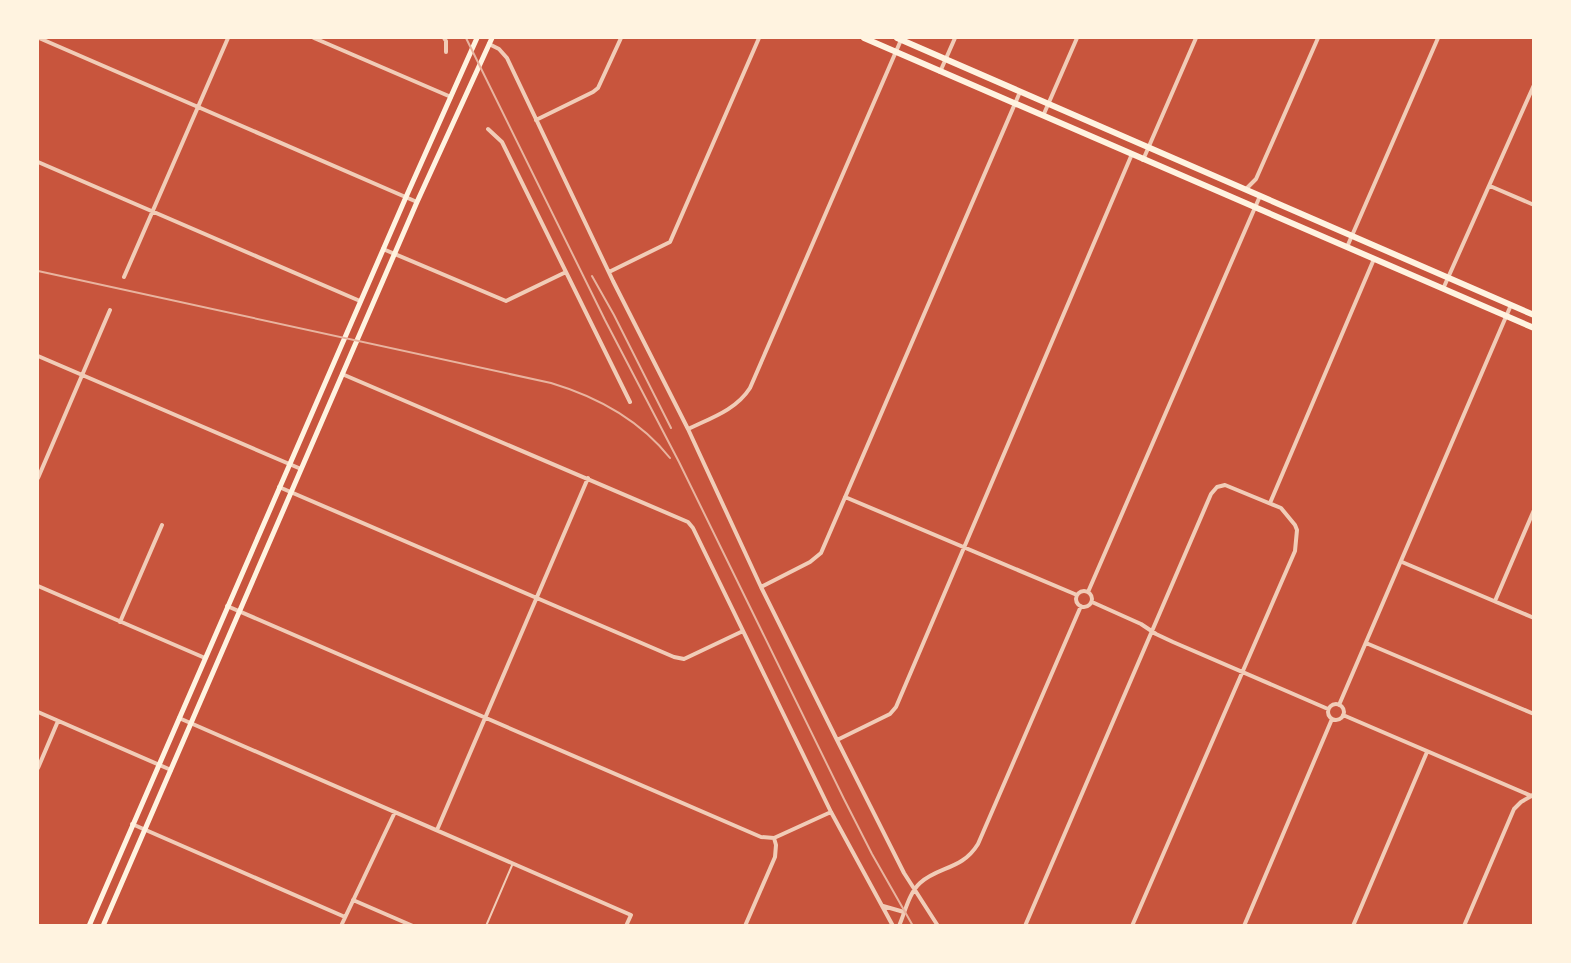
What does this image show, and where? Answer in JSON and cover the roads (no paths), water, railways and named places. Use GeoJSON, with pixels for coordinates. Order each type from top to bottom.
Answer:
{"type":"FeatureCollection","features":[{"type":"Feature","properties":{"kind":"main road"},"geometry":{"type":"LineString","coordinates":[[88,926],[477,38]]}},
{"type":"Feature","properties":{"kind":"main road"},"geometry":{"type":"LineString","coordinates":[[864,38],[1533,328]]}},
{"type":"Feature","properties":{"kind":"main road"},"geometry":{"type":"LineString","coordinates":[[899,38],[1533,315]]}},
{"type":"Feature","properties":{"kind":"main road"},"geometry":{"type":"LineString","coordinates":[[103,926],[394,253],[490,41]]}},
{"type":"Feature","properties":{"kind":"street"},"geometry":{"type":"LineString","coordinates":[[39,38],[417,202]]}},
{"type":"Feature","properties":{"kind":"street"},"geometry":{"type":"LineString","coordinates":[[124,277],[228,38]]}},
{"type":"Feature","properties":{"kind":"street"},"geometry":{"type":"LineString","coordinates":[[314,38],[451,97]]}},
{"type":"Feature","properties":{"kind":"street"},"geometry":{"type":"LineString","coordinates":[[444,38],[446,52]]}},
{"type":"Feature","properties":{"kind":"street"},"geometry":{"type":"LineString","coordinates":[[536,120],[598,88],[621,38]]}},
{"type":"Feature","properties":{"kind":"street"},"geometry":{"type":"LineString","coordinates":[[609,272],[670,242],[759,38]]}},
{"type":"Feature","properties":{"kind":"street"},"geometry":{"type":"LineString","coordinates":[[688,429],[734,406],[744,398],[750,388],[896,51],[899,38]]}},
{"type":"Feature","properties":{"kind":"street"},"geometry":{"type":"LineString","coordinates":[[940,72],[955,38]]}},
{"type":"Feature","properties":{"kind":"street"},"geometry":{"type":"LineString","coordinates":[[1043,116],[1077,38]]}},
{"type":"Feature","properties":{"kind":"street"},"geometry":{"type":"LineString","coordinates":[[1143,160],[1196,38]]}},
{"type":"Feature","properties":{"kind":"street"},"geometry":{"type":"LineString","coordinates":[[1246,189],[1256,179],[1318,38]]}},
{"type":"Feature","properties":{"kind":"street"},"geometry":{"type":"LineString","coordinates":[[1347,247],[1438,38]]}},
{"type":"Feature","properties":{"kind":"street"},"geometry":{"type":"LineString","coordinates":[[490,41],[507,58],[609,272],[688,429],[761,587],[904,873],[938,926]]}},
{"type":"Feature","properties":{"kind":"street"},"geometry":{"type":"LineString","coordinates":[[1443,289],[1533,85]]}},
{"type":"Feature","properties":{"kind":"street"},"geometry":{"type":"LineString","coordinates":[[761,587],[810,562],[821,553],[1020,92]]}},
{"type":"Feature","properties":{"kind":"street"},"geometry":{"type":"LineString","coordinates":[[488,129],[502,142],[630,402]]}},
{"type":"Feature","properties":{"kind":"street"},"geometry":{"type":"LineString","coordinates":[[837,740],[890,714],[896,707],[1132,154]]}},
{"type":"Feature","properties":{"kind":"street"},"geometry":{"type":"LineString","coordinates":[[38,162],[360,301]]}},
{"type":"Feature","properties":{"kind":"street"},"geometry":{"type":"LineString","coordinates":[[1490,186],[1533,205]]}},
{"type":"Feature","properties":{"kind":"street"},"geometry":{"type":"LineString","coordinates":[[1088,592],[1260,196]]}},
{"type":"Feature","properties":{"kind":"street"},"geometry":{"type":"LineString","coordinates":[[383,249],[506,301],[566,272]]}},
{"type":"Feature","properties":{"kind":"street"},"geometry":{"type":"LineString","coordinates":[[1270,503],[1374,259]]}},
{"type":"Feature","properties":{"kind":"street"},"geometry":{"type":"LineString","coordinates":[[1339,705],[1511,305]]}},
{"type":"Feature","properties":{"kind":"street"},"geometry":{"type":"LineString","coordinates":[[38,478],[110,310]]}},
{"type":"Feature","properties":{"kind":"street"},"geometry":{"type":"LineString","coordinates":[[38,356],[301,469]]}},
{"type":"Feature","properties":{"kind":"street"},"geometry":{"type":"LineString","coordinates":[[342,374],[688,522],[693,528],[831,812],[893,926]]}},
{"type":"Feature","properties":{"kind":"street"},"geometry":{"type":"LineString","coordinates":[[437,830],[588,478]]}},
{"type":"Feature","properties":{"kind":"street"},"geometry":{"type":"LineString","coordinates":[[1025,926],[1213,490],[1225,485],[1281,508],[1295,525],[1296,545],[1293,558],[1132,926]]}},
{"type":"Feature","properties":{"kind":"street"},"geometry":{"type":"LineString","coordinates":[[279,487],[674,657],[684,659],[742,631]]}},
{"type":"Feature","properties":{"kind":"street"},"geometry":{"type":"LineString","coordinates":[[845,496],[1077,595]]}},
{"type":"Feature","properties":{"kind":"street"},"geometry":{"type":"LineString","coordinates":[[1495,601],[1533,510]]}},
{"type":"Feature","properties":{"kind":"street"},"geometry":{"type":"LineString","coordinates":[[120,622],[162,525]]}},
{"type":"Feature","properties":{"kind":"street"},"geometry":{"type":"LineString","coordinates":[[1401,561],[1533,618]]}},
{"type":"Feature","properties":{"kind":"street"},"geometry":{"type":"LineString","coordinates":[[38,586],[205,658]]}},
{"type":"Feature","properties":{"kind":"street"},"geometry":{"type":"LineString","coordinates":[[1077,595],[1082,591],[1088,592],[1092,602]]}},
{"type":"Feature","properties":{"kind":"street"},"geometry":{"type":"LineString","coordinates":[[1077,595],[1077,602],[1081,606],[1087,606],[1092,602]]}},
{"type":"Feature","properties":{"kind":"street"},"geometry":{"type":"LineString","coordinates":[[1092,602],[1141,624],[1173,642],[1328,709]]}},
{"type":"Feature","properties":{"kind":"street"},"geometry":{"type":"LineString","coordinates":[[227,606],[753,834],[774,838],[831,812]]}},
{"type":"Feature","properties":{"kind":"street"},"geometry":{"type":"LineString","coordinates":[[899,926],[914,890],[926,879],[966,859],[973,853],[1081,606]]}},
{"type":"Feature","properties":{"kind":"street"},"geometry":{"type":"LineString","coordinates":[[1366,643],[1533,714]]}},
{"type":"Feature","properties":{"kind":"street"},"geometry":{"type":"LineString","coordinates":[[1328,709],[1333,704],[1339,705],[1343,709],[1343,715]]}},
{"type":"Feature","properties":{"kind":"street"},"geometry":{"type":"LineString","coordinates":[[1328,709],[1328,714],[1332,719]]}},
{"type":"Feature","properties":{"kind":"street"},"geometry":{"type":"LineString","coordinates":[[38,712],[171,770]]}},
{"type":"Feature","properties":{"kind":"street"},"geometry":{"type":"LineString","coordinates":[[1332,719],[1338,719],[1343,715]]}},
{"type":"Feature","properties":{"kind":"street"},"geometry":{"type":"LineString","coordinates":[[1343,715],[1533,796]]}},
{"type":"Feature","properties":{"kind":"street"},"geometry":{"type":"LineString","coordinates":[[179,718],[631,915],[626,926]]}},
{"type":"Feature","properties":{"kind":"street"},"geometry":{"type":"LineString","coordinates":[[1244,926],[1332,719]]}},
{"type":"Feature","properties":{"kind":"street"},"geometry":{"type":"LineString","coordinates":[[38,768],[58,721]]}},
{"type":"Feature","properties":{"kind":"street"},"geometry":{"type":"LineString","coordinates":[[1353,926],[1427,752]]}},
{"type":"Feature","properties":{"kind":"street"},"geometry":{"type":"LineString","coordinates":[[1464,926],[1514,809],[1521,802],[1533,796]]}},
{"type":"Feature","properties":{"kind":"street"},"geometry":{"type":"LineString","coordinates":[[341,926],[395,812]]}},
{"type":"Feature","properties":{"kind":"street"},"geometry":{"type":"LineString","coordinates":[[132,824],[345,917]]}},
{"type":"Feature","properties":{"kind":"street"},"geometry":{"type":"LineString","coordinates":[[745,926],[775,857],[774,838]]}},
{"type":"Feature","properties":{"kind":"street"},"geometry":{"type":"LineString","coordinates":[[353,900],[413,926]]}},
{"type":"Feature","properties":{"kind":"street"},"geometry":{"type":"LineString","coordinates":[[882,906],[904,912]]}},
{"type":"Feature","properties":{"kind":"lane"},"geometry":{"type":"LineString","coordinates":[[486,926],[513,864]]}},
{"type":"Feature","properties":{"kind":"railway"},"geometry":{"type":"LineString","coordinates":[[466,38],[605,320],[679,462],[844,799],[913,926]]}},
{"type":"Feature","properties":{"kind":"railway"},"geometry":{"type":"LineString","coordinates":[[38,271],[551,383],[585,395],[616,411],[645,432],[670,458]]}},
{"type":"Feature","properties":{"kind":"railway"},"geometry":{"type":"LineString","coordinates":[[592,276],[671,428]]}}]}
